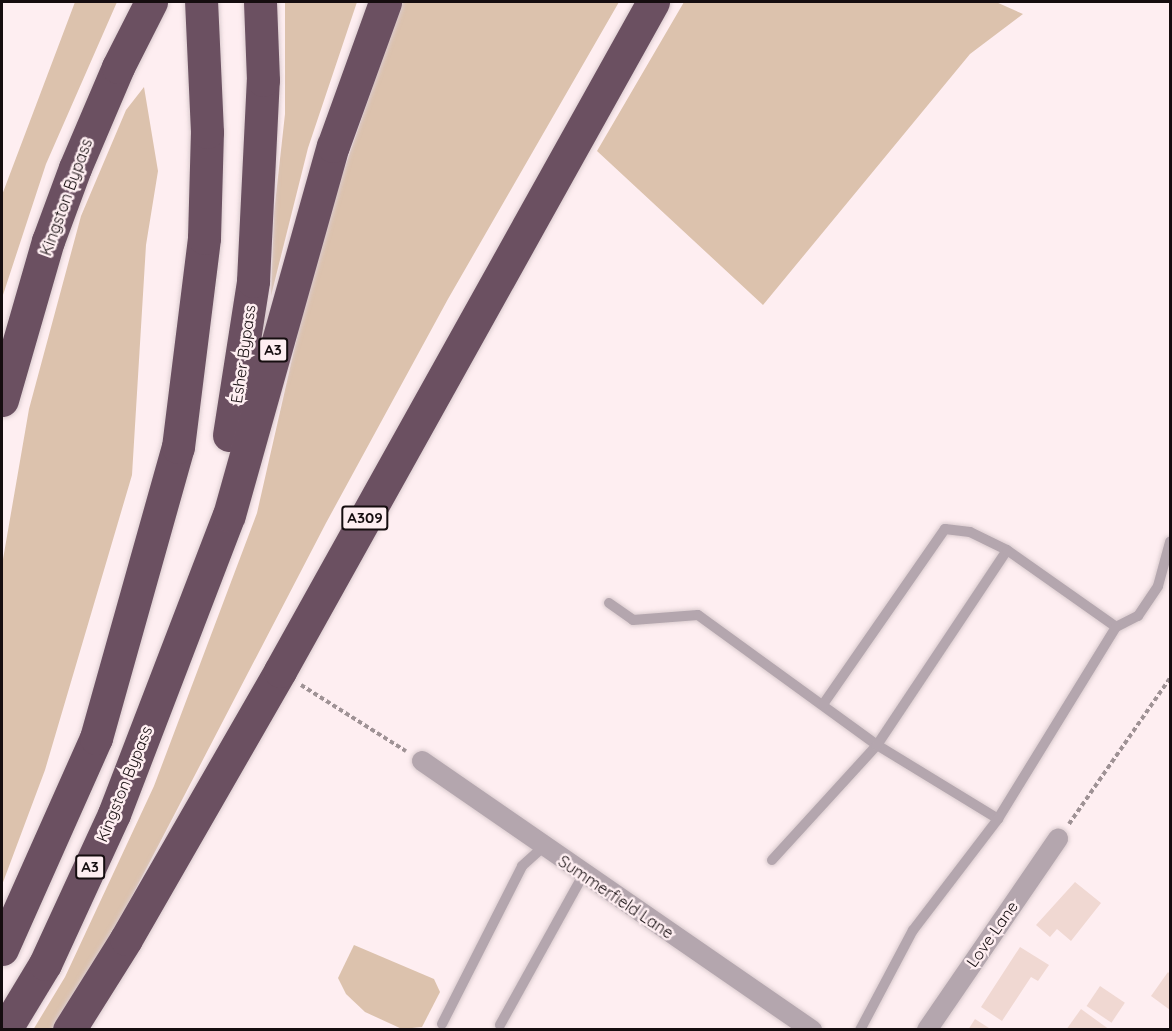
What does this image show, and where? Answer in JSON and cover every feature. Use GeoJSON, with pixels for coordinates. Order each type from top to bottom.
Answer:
{"type":"FeatureCollection","features":[{"type":"Feature","properties":{"kind":"highway"},"geometry":{"type":"LineString","coordinates":[[2,950],[96,738],[149,559],[178,447],[204,238],[207,132],[201,2]]}},
{"type":"Feature","properties":{"kind":"highway","name":"Esher Bypass"},"geometry":{"type":"LineString","coordinates":[[158,697],[235,410],[253,281],[260,183],[263,80],[260,2]]}},
{"type":"Feature","properties":{"kind":"highway","name":"A3"},"geometry":{"type":"LineString","coordinates":[[158,697],[229,515],[333,146],[385,2]]}},
{"type":"Feature","properties":{"kind":"highway","name":"A309"},"geometry":{"type":"LineString","coordinates":[[69,1029],[126,939],[280,671],[653,2]]}},
{"type":"Feature","properties":{"kind":"highway","name":"Kingston Bypass"},"geometry":{"type":"LineString","coordinates":[[2,399],[48,241],[95,120],[147,9]]}},
{"type":"Feature","properties":{"kind":"highway","name":"Kingston Bypass"},"geometry":{"type":"LineString","coordinates":[[6,1029],[45,964],[114,814],[158,697]]}},
{"type":"Feature","properties":{"kind":"street","name":"Summerfield Lane"},"geometry":{"type":"LineString","coordinates":[[422,762],[583,875],[813,1029]]}},
{"type":"Feature","properties":{"kind":"street","name":"Love Lane"},"geometry":{"type":"LineString","coordinates":[[927,1029],[1058,839]]}},
{"type":"Feature","properties":{"kind":"lane"},"geometry":{"type":"LineString","coordinates":[[825,704],[945,530],[970,532],[1007,550],[1116,627]]}},
{"type":"Feature","properties":{"kind":"lane"},"geometry":{"type":"LineString","coordinates":[[861,1029],[913,930],[999,819],[1116,627],[1138,616],[1158,586],[1170,542]]}},
{"type":"Feature","properties":{"kind":"lane"},"geometry":{"type":"LineString","coordinates":[[772,860],[877,745],[1007,550]]}},
{"type":"Feature","properties":{"kind":"lane"},"geometry":{"type":"LineString","coordinates":[[609,603],[633,620],[698,615],[825,704],[877,745],[999,819]]}},
{"type":"Feature","properties":{"kind":"lane"},"geometry":{"type":"LineString","coordinates":[[442,1024],[522,866],[543,847]]}},
{"type":"Feature","properties":{"kind":"lane"},"geometry":{"type":"LineString","coordinates":[[500,1025],[583,875]]}},
{"type":"Feature","properties":{"kind":"path"},"geometry":{"type":"LineString","coordinates":[[280,671],[422,762]]}},
{"type":"Feature","properties":{"kind":"path"},"geometry":{"type":"LineString","coordinates":[[1058,839],[1170,678]]}},
{"type":"Feature","properties":{"kind":"shaded area"},"geometry":{"type":"Polygon","coordinates":[[[75,2],[117,2],[46,164],[2,298],[2,195],[75,2]]]}},
{"type":"Feature","properties":{"kind":"shaded area"},"geometry":{"type":"Polygon","coordinates":[[[285,2],[357,2],[308,148],[271,296],[274,213],[285,114],[285,2]]]}},
{"type":"Feature","properties":{"kind":"shaded area"},"geometry":{"type":"Polygon","coordinates":[[[402,2],[619,2],[448,299],[326,523],[118,923],[52,1029],[33,1030],[65,977],[154,786],[257,513],[318,245],[402,2]]]}},
{"type":"Feature","properties":{"kind":"shaded area"},"geometry":{"type":"Polygon","coordinates":[[[684,2],[996,2],[1023,14],[970,54],[763,305],[597,151],[684,2]]]}},
{"type":"Feature","properties":{"kind":"shaded area"},"geometry":{"type":"Polygon","coordinates":[[[144,87],[158,171],[146,245],[132,475],[45,770],[2,885],[2,565],[29,409],[81,216],[126,110],[144,87]]]}},
{"type":"Feature","properties":{"kind":"shaded area"},"geometry":{"type":"Polygon","coordinates":[[[354,945],[434,979],[440,992],[422,1027],[402,1029],[365,1012],[346,994],[338,978],[354,945]]]}},
{"type":"Feature","properties":{"kind":"building"},"geometry":{"type":"Polygon","coordinates":[[[1075,882],[1101,903],[1071,941],[1057,929],[1050,937],[1036,925],[1075,882]]]}},
{"type":"Feature","properties":{"kind":"building"},"geometry":{"type":"Polygon","coordinates":[[[1020,947],[1049,965],[1038,981],[1031,977],[1002,1021],[981,1007],[1020,947]]]}},
{"type":"Feature","properties":{"kind":"building"},"geometry":{"type":"Polygon","coordinates":[[[1168,972],[1170,974],[1170,1010],[1151,996],[1168,972]]]}},
{"type":"Feature","properties":{"kind":"building"},"geometry":{"type":"Polygon","coordinates":[[[1100,986],[1125,1003],[1111,1023],[1087,1006],[1100,986]]]}},
{"type":"Feature","properties":{"kind":"building"},"geometry":{"type":"Polygon","coordinates":[[[1081,1009],[1110,1030],[1066,1030],[1081,1009]]]}},
{"type":"Feature","properties":{"kind":"building"},"geometry":{"type":"Polygon","coordinates":[[[975,1019],[992,1030],[968,1030],[975,1019]]]}}]}
